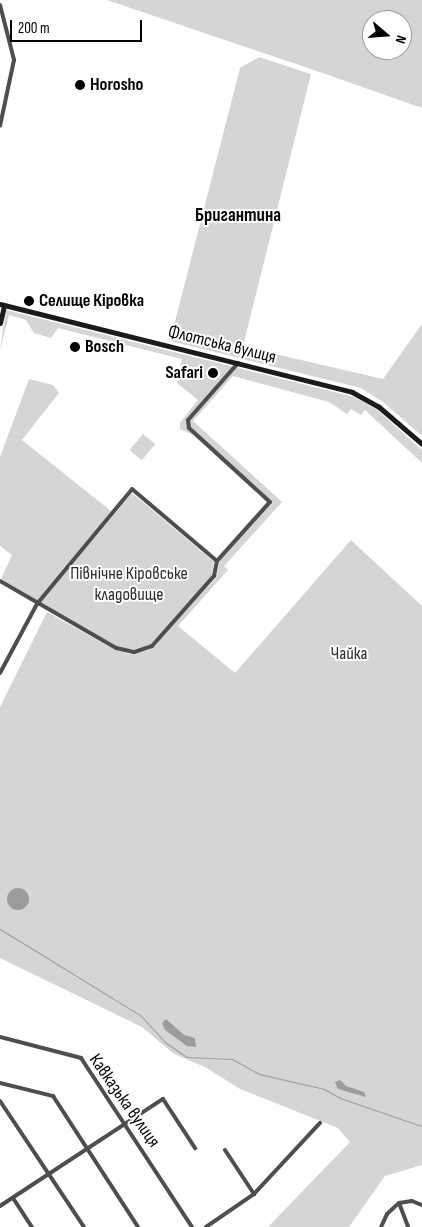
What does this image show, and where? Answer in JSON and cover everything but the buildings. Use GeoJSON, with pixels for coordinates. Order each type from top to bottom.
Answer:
{"type":"FeatureCollection","features":[{"type":"Feature","properties":{"kind":"street"},"geometry":{"type":"LineString","coordinates":[[0,6],[14,60],[0,122]]}},
{"type":"Feature","properties":{"kind":"street"},"geometry":{"type":"LineString","coordinates":[[0,33],[7,35]]}},
{"type":"Feature","properties":{"kind":"street"},"geometry":{"type":"LineString","coordinates":[[0,323],[2,305]]}},
{"type":"Feature","properties":{"kind":"street","name":"Флотська вулиця"},"geometry":{"type":"LineString","coordinates":[[2,305],[364,396],[422,444]]}},
{"type":"Feature","properties":{"kind":"street"},"geometry":{"type":"LineString","coordinates":[[0,580],[37,604],[116,648],[130,652],[144,650],[162,636],[214,576],[217,561],[270,502],[189,428],[188,420],[238,363]]}},
{"type":"Feature","properties":{"kind":"street"},"geometry":{"type":"LineString","coordinates":[[0,673],[37,604],[132,489],[217,561]]}},
{"type":"Feature","properties":{"kind":"street","name":"Кавказька вулиця"},"geometry":{"type":"LineString","coordinates":[[0,1037],[81,1058],[192,1227]]}},
{"type":"Feature","properties":{"kind":"street"},"geometry":{"type":"LineString","coordinates":[[0,1083],[52,1096],[138,1227]]}},
{"type":"Feature","properties":{"kind":"street"},"geometry":{"type":"LineString","coordinates":[[0,1206],[163,1099],[195,1148]]}},
{"type":"Feature","properties":{"kind":"street"},"geometry":{"type":"LineString","coordinates":[[0,1101],[84,1227]]}},
{"type":"Feature","properties":{"kind":"street"},"geometry":{"type":"LineString","coordinates":[[206,1227],[254,1194],[320,1123]]}},
{"type":"Feature","properties":{"kind":"street"},"geometry":{"type":"LineString","coordinates":[[225,1150],[254,1194]]}},
{"type":"Feature","properties":{"kind":"street"},"geometry":{"type":"LineString","coordinates":[[13,1198],[32,1227]]}},
{"type":"Feature","properties":{"kind":"street"},"geometry":{"type":"LineString","coordinates":[[381,1227],[387,1214],[399,1203],[412,1201],[422,1205]]}},
{"type":"Feature","properties":{"kind":"street"},"geometry":{"type":"LineString","coordinates":[[399,1203],[408,1227]]}},
{"type":"Feature","properties":{"kind":"green space"},"geometry":{"type":"Polygon","coordinates":[[[107,0],[422,0],[422,108],[314,70],[107,0]]]}},
{"type":"Feature","properties":{"kind":"green space"},"geometry":{"type":"Polygon","coordinates":[[[259,57],[311,74],[240,358],[170,341],[240,68],[259,57]]]}},
{"type":"Feature","properties":{"kind":"green space","name":"Чайка"},"geometry":{"type":"Polygon","coordinates":[[[6,310],[354,397],[376,409],[422,450],[422,463],[365,410],[361,415],[351,409],[347,414],[329,402],[233,376],[193,421],[282,502],[224,566],[228,570],[178,626],[235,673],[351,540],[422,606],[422,1165],[385,1176],[349,1227],[268,1227],[350,1142],[338,1128],[240,1089],[205,1067],[174,1054],[142,1027],[0,958],[0,707],[47,612],[115,650],[130,654],[149,650],[216,578],[220,560],[217,557],[267,502],[193,435],[180,429],[180,423],[198,400],[177,383],[182,359],[58,328],[51,338],[34,333],[26,320],[9,315],[0,350],[6,310]]]}},
{"type":"Feature","properties":{"kind":"green space"},"geometry":{"type":"Polygon","coordinates":[[[422,324],[422,436],[383,402],[361,388],[243,359],[246,352],[258,350],[383,379],[422,324]]]}},
{"type":"Feature","properties":{"kind":"green space"},"geometry":{"type":"Polygon","coordinates":[[[29,379],[53,385],[59,393],[22,440],[111,511],[37,602],[1,579],[12,555],[0,546],[0,457],[29,379]]]}},
{"type":"Feature","properties":{"kind":"green space"},"geometry":{"type":"Polygon","coordinates":[[[143,434],[155,444],[142,460],[130,450],[143,434]]]}},
{"type":"Feature","properties":{"kind":"green space","name":"Північне Кіровське кладовище"},"geometry":{"type":"Polygon","coordinates":[[[132,493],[214,562],[211,577],[151,645],[130,650],[116,647],[39,604],[132,493]]]}},
{"type":"Feature","properties":{"kind":"shaded area"},"geometry":{"type":"Polygon","coordinates":[[[18,888],[26,891],[29,899],[26,907],[18,910],[10,907],[7,899],[10,891],[18,888]]]}},
{"type":"Feature","properties":{"kind":"shaded area"},"geometry":{"type":"Polygon","coordinates":[[[166,1019],[184,1035],[195,1038],[196,1047],[187,1046],[165,1030],[162,1023],[166,1019]]]}},
{"type":"Feature","properties":{"kind":"shaded area"},"geometry":{"type":"Polygon","coordinates":[[[340,1080],[346,1086],[364,1092],[366,1097],[338,1089],[335,1082],[340,1080]]]}},
{"type":"Feature","properties":{"kind":"waterway"},"geometry":{"type":"LineString","coordinates":[[0,929],[140,1015],[166,1043],[187,1057],[232,1059],[259,1074],[324,1089],[340,1098],[422,1126]]}},
{"type":"Feature","properties":{"kind":"place","name":"Horosho"},"geometry":{"type":"Point","coordinates":[80,85]}},
{"type":"Feature","properties":{"kind":"place","name":"Селище Кіровка"},"geometry":{"type":"Point","coordinates":[29,301]}},
{"type":"Feature","properties":{"kind":"place","name":"Bosch"},"geometry":{"type":"Point","coordinates":[75,347]}},
{"type":"Feature","properties":{"kind":"place","name":"Safari"},"geometry":{"type":"Point","coordinates":[213,373]}},
{"type":"Feature","properties":{"kind":"district","name":"Бригантина"},"geometry":{"type":"Point","coordinates":[238,216]}}]}
